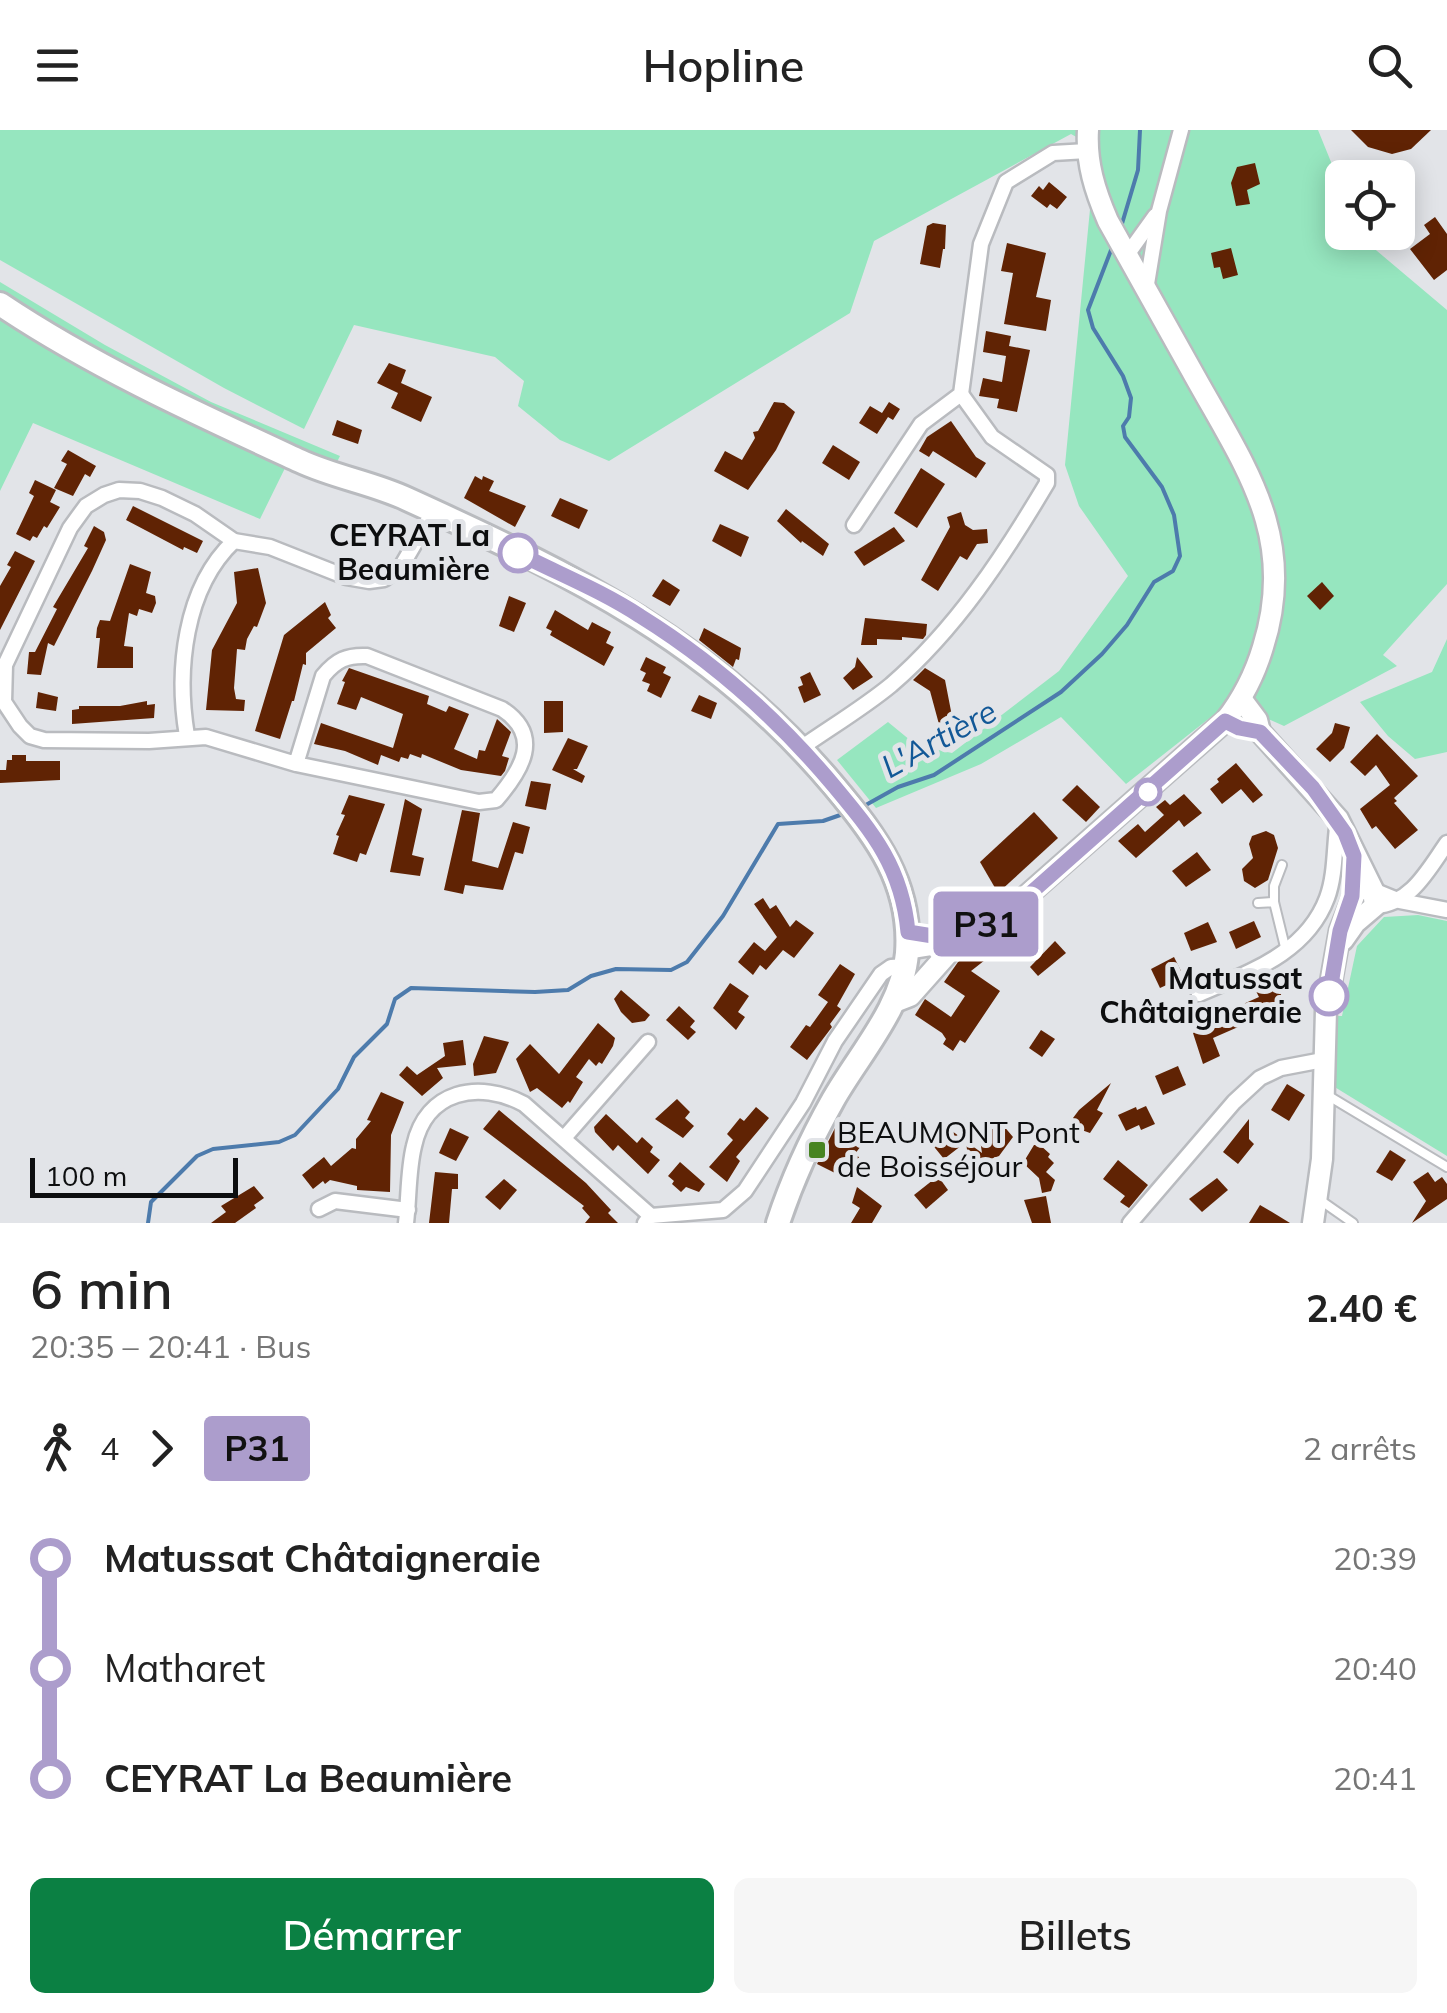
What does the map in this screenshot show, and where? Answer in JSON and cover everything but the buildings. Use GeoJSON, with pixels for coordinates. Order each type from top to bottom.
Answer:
{"type":"FeatureCollection","features":[{"type":"Feature","properties":{"kind":"main road"},"geometry":{"type":"LineString","coordinates":[[0,304],[86,357],[160,395],[305,464],[406,498],[640,616],[768,713],[802,748],[869,830],[894,868],[902,892],[907,949],[892,1003],[818,1127],[778,1223]]}},
{"type":"Feature","properties":{"kind":"street"},"geometry":{"type":"LineString","coordinates":[[1146,290],[1159,211],[1181,130]]}},
{"type":"Feature","properties":{"kind":"street"},"geometry":{"type":"LineString","coordinates":[[802,748],[890,686],[942,635],[984,582],[1047,484],[1047,475],[1040,468],[992,437],[961,394],[981,244],[1006,182],[1053,153],[1088,140],[1095,190],[1108,221],[1242,460],[1263,508],[1273,542],[1276,586],[1268,632],[1242,700],[1225,721],[1024,899],[945,950],[910,996],[892,1003]]}},
{"type":"Feature","properties":{"kind":"street"},"geometry":{"type":"LineString","coordinates":[[1128,255],[1159,211]]}},
{"type":"Feature","properties":{"kind":"street"},"geometry":{"type":"LineString","coordinates":[[854,526],[921,424],[961,394]]}},
{"type":"Feature","properties":{"kind":"street"},"geometry":{"type":"LineString","coordinates":[[296,764],[323,676],[333,664],[352,656],[367,656],[502,709],[524,730],[526,743],[509,785],[496,800],[480,802],[296,764],[206,737],[60,742],[30,736],[10,716],[4,702],[5,665],[70,528],[86,506],[104,495],[119,490],[140,491],[195,514],[234,541],[270,547],[346,577],[369,581],[384,579],[401,567],[433,512]]}},
{"type":"Feature","properties":{"kind":"street"},"geometry":{"type":"LineString","coordinates":[[187,736],[180,696],[186,640],[216,558],[234,541]]}},
{"type":"Feature","properties":{"kind":"street"},"geometry":{"type":"LineString","coordinates":[[1242,700],[1257,720],[1260,732],[1338,819],[1367,898],[1340,944],[1326,1010],[1318,1199],[1313,1223]]}},
{"type":"Feature","properties":{"kind":"street"},"geometry":{"type":"LineString","coordinates":[[1225,721],[1260,732]]}},
{"type":"Feature","properties":{"kind":"street"},"geometry":{"type":"LineString","coordinates":[[1199,994],[1261,967],[1286,951],[1310,928],[1326,899],[1338,819]]}},
{"type":"Feature","properties":{"kind":"street"},"geometry":{"type":"LineString","coordinates":[[1400,900],[1421,880],[1447,844]]}},
{"type":"Feature","properties":{"kind":"street"},"geometry":{"type":"LineString","coordinates":[[1367,898],[1447,910]]}},
{"type":"Feature","properties":{"kind":"street"},"geometry":{"type":"LineString","coordinates":[[319,1209],[335,1201],[407,1216],[413,1147],[419,1128],[446,1100],[463,1092],[485,1090],[524,1104],[648,1220],[723,1210],[744,1191],[803,1103],[835,1041],[880,974],[907,949],[933,936],[945,950]]}},
{"type":"Feature","properties":{"kind":"street"},"geometry":{"type":"LineString","coordinates":[[907,949],[945,950]]}},
{"type":"Feature","properties":{"kind":"street"},"geometry":{"type":"LineString","coordinates":[[564,1138],[648,1042]]}},
{"type":"Feature","properties":{"kind":"street"},"geometry":{"type":"LineString","coordinates":[[1130,1223],[1234,1102],[1260,1078],[1281,1068],[1323,1060]]}},
{"type":"Feature","properties":{"kind":"lane"},"geometry":{"type":"LineString","coordinates":[[1282,864],[1274,886],[1274,902],[1286,951]]}},
{"type":"Feature","properties":{"kind":"lane"},"geometry":{"type":"LineString","coordinates":[[1258,903],[1274,902]]}},
{"type":"Feature","properties":{"kind":"lane"},"geometry":{"type":"LineString","coordinates":[[1323,1093],[1447,1167]]}},
{"type":"Feature","properties":{"kind":"lane"},"geometry":{"type":"LineString","coordinates":[[1318,1199],[1353,1223]]}},
{"type":"Feature","properties":{"kind":"green space"},"geometry":{"type":"Polygon","coordinates":[[[0,130],[1318,130],[1330,160],[1325,160],[1325,250],[1376,250],[1447,310],[1447,584],[1383,655],[1397,666],[1284,726],[1230,702],[1126,784],[1061,717],[981,764],[876,808],[837,760],[888,722],[916,745],[952,753],[1059,671],[1128,576],[1079,506],[1065,465],[1096,148],[1071,134],[874,241],[850,313],[609,461],[560,440],[518,406],[524,381],[495,357],[354,325],[304,429],[224,388],[0,260],[0,130]]]}},
{"type":"Feature","properties":{"kind":"green space"},"geometry":{"type":"Polygon","coordinates":[[[0,282],[211,402],[340,456],[336,464],[121,365],[0,292],[0,282]]]}},
{"type":"Feature","properties":{"kind":"green space"},"geometry":{"type":"Polygon","coordinates":[[[0,317],[29,338],[287,464],[260,519],[33,423],[0,491],[0,317]]]}},
{"type":"Feature","properties":{"kind":"green space"},"geometry":{"type":"Polygon","coordinates":[[[1447,639],[1447,752],[1415,759],[1388,736],[1360,702],[1432,672],[1447,639]]]}},
{"type":"Feature","properties":{"kind":"green space"},"geometry":{"type":"Polygon","coordinates":[[[1418,915],[1447,921],[1447,1156],[1333,1086],[1336,1016],[1342,1016],[1357,946],[1384,917],[1418,915]]]}},
{"type":"Feature","properties":{"kind":"waterway","name":"L'Artière"},"geometry":{"type":"LineString","coordinates":[[1121,227],[1138,170],[1140,130]]}},
{"type":"Feature","properties":{"kind":"waterway","name":"L'Artière"},"geometry":{"type":"LineString","coordinates":[[864,806],[898,787],[934,775],[1061,692],[1102,654],[1127,625],[1154,582],[1173,571],[1180,556],[1174,515],[1162,487],[1125,437],[1123,426],[1129,417],[1131,398],[1123,376],[1093,328],[1088,310],[1113,245]]}},
{"type":"Feature","properties":{"kind":"waterway","name":"L'Artière"},"geometry":{"type":"LineString","coordinates":[[148,1223],[151,1202],[197,1156],[213,1149],[279,1142],[295,1135],[338,1089],[354,1057],[387,1024],[395,999],[411,988],[568,990],[591,976],[616,969],[671,970],[687,962],[723,916],[778,824],[823,821],[846,813]]}},
{"type":"Feature","properties":{"kind":"bus line","name":"P31"},"geometry":{"type":"LineString","coordinates":[[518,553],[640,616],[712,666],[768,713],[802,748],[883,848],[902,892],[908,932],[933,936],[940,945],[966,938],[1024,899],[1225,721],[1260,732],[1338,819],[1354,856],[1352,896],[1340,931],[1329,996]]}},
{"type":"Feature","properties":{"kind":"place","name":"CEYRAT La Beaumière"},"geometry":{"type":"Point","coordinates":[518,553]}},
{"type":"Feature","properties":{"kind":"place","name":"Matussat Châtaigneraie"},"geometry":{"type":"Point","coordinates":[1329,996]}},
{"type":"Feature","properties":{"kind":"place","name":"BEAUMONT Pont de Boisséjour"},"geometry":{"type":"Point","coordinates":[817,1150]}}]}
